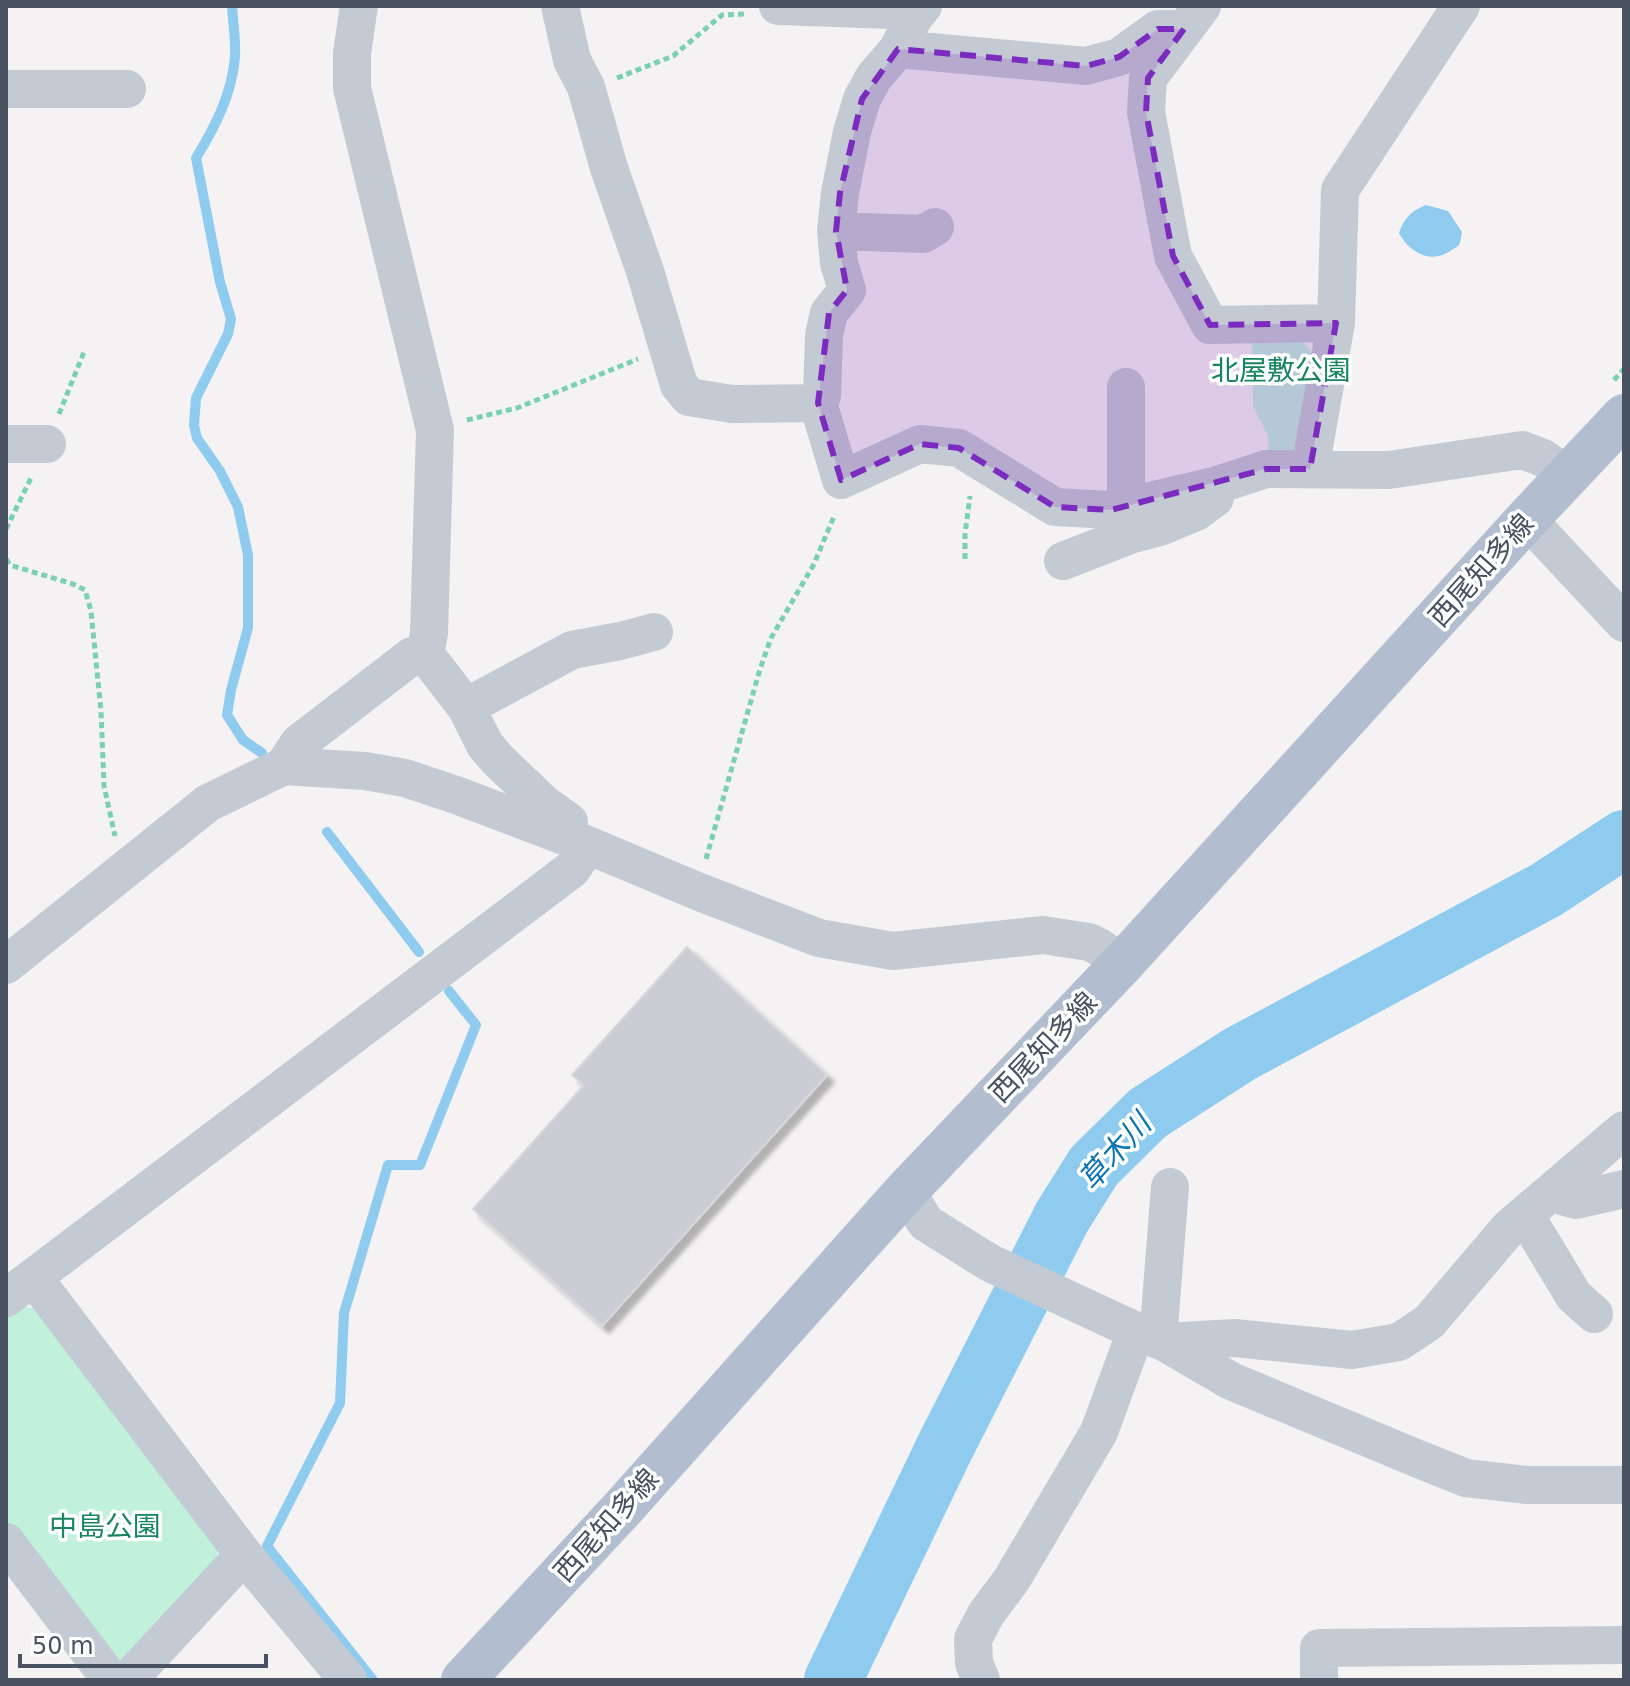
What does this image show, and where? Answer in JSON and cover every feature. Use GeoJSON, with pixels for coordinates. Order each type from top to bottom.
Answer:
{"type":"FeatureCollection","features":[{"type":"Feature","properties":{"kind":"main road","name":"西尾知多線"},"geometry":{"type":"LineString","coordinates":[[463,1680],[622,1509],[906,1191],[1123,963],[1624,416]]}},
{"type":"Feature","properties":{"kind":"street"},"geometry":{"type":"LineString","coordinates":[[348,1680],[20,1288],[572,869],[580,857],[569,822],[544,804],[485,745],[466,707],[425,654],[429,633],[434,423],[352,88],[352,53],[359,6]]}},
{"type":"Feature","properties":{"kind":"street"},"geometry":{"type":"LineString","coordinates":[[560,6],[572,60],[586,87],[679,385],[689,397],[732,404],[818,403]]}},
{"type":"Feature","properties":{"kind":"street"},"geometry":{"type":"LineString","coordinates":[[1310,469],[1336,323],[1340,190],[1461,6]]}},
{"type":"Feature","properties":{"kind":"street"},"geometry":{"type":"LineString","coordinates":[[778,7],[921,9],[898,49],[874,77],[862,99],[840,193],[836,231],[839,263],[847,290],[829,313],[824,335],[822,396],[818,403],[841,480],[920,444],[959,448],[1055,507],[1111,510],[1266,469],[1389,470],[1522,450],[1543,458],[1566,478]]}},
{"type":"Feature","properties":{"kind":"street"},"geometry":{"type":"LineString","coordinates":[[1193,18],[1148,78],[1146,112],[1173,256],[1210,325],[1336,323]]}},
{"type":"Feature","properties":{"kind":"street"},"geometry":{"type":"LineString","coordinates":[[898,49],[1086,66],[1119,57],[1158,29],[1193,18]]}},
{"type":"Feature","properties":{"kind":"street"},"geometry":{"type":"LineString","coordinates":[[6,89],[127,89]]}},
{"type":"Feature","properties":{"kind":"street"},"geometry":{"type":"LineString","coordinates":[[836,231],[923,234],[935,227]]}},
{"type":"Feature","properties":{"kind":"street"},"geometry":{"type":"LineString","coordinates":[[1126,387],[1126,506]]}},
{"type":"Feature","properties":{"kind":"street"},"geometry":{"type":"LineString","coordinates":[[6,444],[47,444]]}},
{"type":"Feature","properties":{"kind":"street"},"geometry":{"type":"LineString","coordinates":[[1063,561],[1196,512],[1231,487],[1230,480]]}},
{"type":"Feature","properties":{"kind":"street"},"geometry":{"type":"LineString","coordinates":[[1527,519],[1624,623]]}},
{"type":"Feature","properties":{"kind":"street"},"geometry":{"type":"LineString","coordinates":[[466,707],[572,650],[654,632]]}},
{"type":"Feature","properties":{"kind":"street"},"geometry":{"type":"LineString","coordinates":[[284,766],[299,743],[412,656],[425,654]]}},
{"type":"Feature","properties":{"kind":"street"},"geometry":{"type":"LineString","coordinates":[[6,965],[208,803],[284,766],[365,771],[405,778],[577,841],[819,938],[893,951],[1043,935],[1089,942],[1123,963]]}},
{"type":"Feature","properties":{"kind":"street"},"geometry":{"type":"LineString","coordinates":[[1153,1338],[1235,1338],[1352,1350],[1399,1342],[1429,1322],[1509,1228],[1624,1130]]}},
{"type":"Feature","properties":{"kind":"street"},"geometry":{"type":"LineString","coordinates":[[981,1680],[974,1663],[973,1639],[986,1614],[1012,1579],[1153,1338],[1170,1187]]}},
{"type":"Feature","properties":{"kind":"street"},"geometry":{"type":"LineString","coordinates":[[1538,1204],[1576,1200],[1624,1189]]}},
{"type":"Feature","properties":{"kind":"street"},"geometry":{"type":"LineString","coordinates":[[906,1191],[926,1223],[990,1263],[1153,1338],[1231,1381],[1466,1478],[1528,1485],[1624,1485]]}},
{"type":"Feature","properties":{"kind":"street"},"geometry":{"type":"LineString","coordinates":[[1538,1204],[1574,1296],[1594,1314]]}},
{"type":"Feature","properties":{"kind":"street"},"geometry":{"type":"LineString","coordinates":[[6,1542],[111,1680]]}},
{"type":"Feature","properties":{"kind":"street"},"geometry":{"type":"LineString","coordinates":[[128,1680],[244,1555]]}},
{"type":"Feature","properties":{"kind":"street"},"geometry":{"type":"LineString","coordinates":[[1319,1680],[1319,1648],[1624,1645]]}},
{"type":"Feature","properties":{"kind":"path"},"geometry":{"type":"LineString","coordinates":[[586,87],[673,56],[722,15],[757,13],[778,7]]}},
{"type":"Feature","properties":{"kind":"path"},"geometry":{"type":"LineString","coordinates":[[434,423],[462,422],[517,408],[668,348]]}},
{"type":"Feature","properties":{"kind":"path"},"geometry":{"type":"LineString","coordinates":[[965,559],[970,496],[984,463]]}},
{"type":"Feature","properties":{"kind":"path"},"geometry":{"type":"LineString","coordinates":[[697,891],[760,669],[771,638],[814,564],[829,531],[838,507],[841,480]]}},
{"type":"Feature","properties":{"kind":"path"},"geometry":{"type":"LineString","coordinates":[[6,559],[10,565],[85,590],[91,611],[101,711],[104,786],[122,871]]}},
{"type":"Feature","properties":{"kind":"highlighted area"},"geometry":{"type":"Polygon","coordinates":[[[1158,29],[1184,29],[1148,78],[1146,112],[1173,256],[1210,325],[1336,323],[1310,469],[1266,469],[1111,510],[1055,507],[959,448],[920,444],[841,480],[818,403],[829,313],[847,290],[836,231],[840,193],[862,99],[898,49],[1086,66],[1119,57],[1158,29]]]}},
{"type":"Feature","properties":{"kind":"green space","name":"北屋敷公園"},"geometry":{"type":"Polygon","coordinates":[[[1301,339],[1313,354],[1295,454],[1269,456],[1268,436],[1253,406],[1252,341],[1301,339]]]}},
{"type":"Feature","properties":{"kind":"green space","name":"中島公園"},"geometry":{"type":"Polygon","coordinates":[[[16,1305],[37,1309],[218,1541],[217,1558],[115,1670],[6,1528],[6,1313],[16,1305]]]}},
{"type":"Feature","properties":{"kind":"water"},"geometry":{"type":"Polygon","coordinates":[[[1426,205],[1448,211],[1462,232],[1459,245],[1445,254],[1430,257],[1416,252],[1399,233],[1409,216],[1426,205]]]}},
{"type":"Feature","properties":{"kind":"building"},"geometry":{"type":"Polygon","coordinates":[[[687,947],[827,1075],[602,1326],[473,1209],[584,1085],[572,1075],[687,947]]]}},
{"type":"Feature","properties":{"kind":"waterway"},"geometry":{"type":"LineString","coordinates":[[232,6],[235,51],[230,84],[216,122],[196,158],[220,282],[231,319],[228,334],[196,398],[194,425],[197,438],[220,471],[238,507],[248,555],[248,628],[227,715],[243,740],[262,753]]}},
{"type":"Feature","properties":{"kind":"waterway"},"geometry":{"type":"LineString","coordinates":[[327,832],[419,952]]}},
{"type":"Feature","properties":{"kind":"waterway","name":"草木川"},"geometry":{"type":"LineString","coordinates":[[833,1680],[945,1447],[1062,1217],[1094,1166],[1148,1113],[1240,1054],[1546,890],[1624,839]]}},
{"type":"Feature","properties":{"kind":"waterway"},"geometry":{"type":"LineString","coordinates":[[373,1680],[267,1546],[340,1403],[344,1313],[388,1165],[420,1165],[476,1025],[449,991]]}}]}
